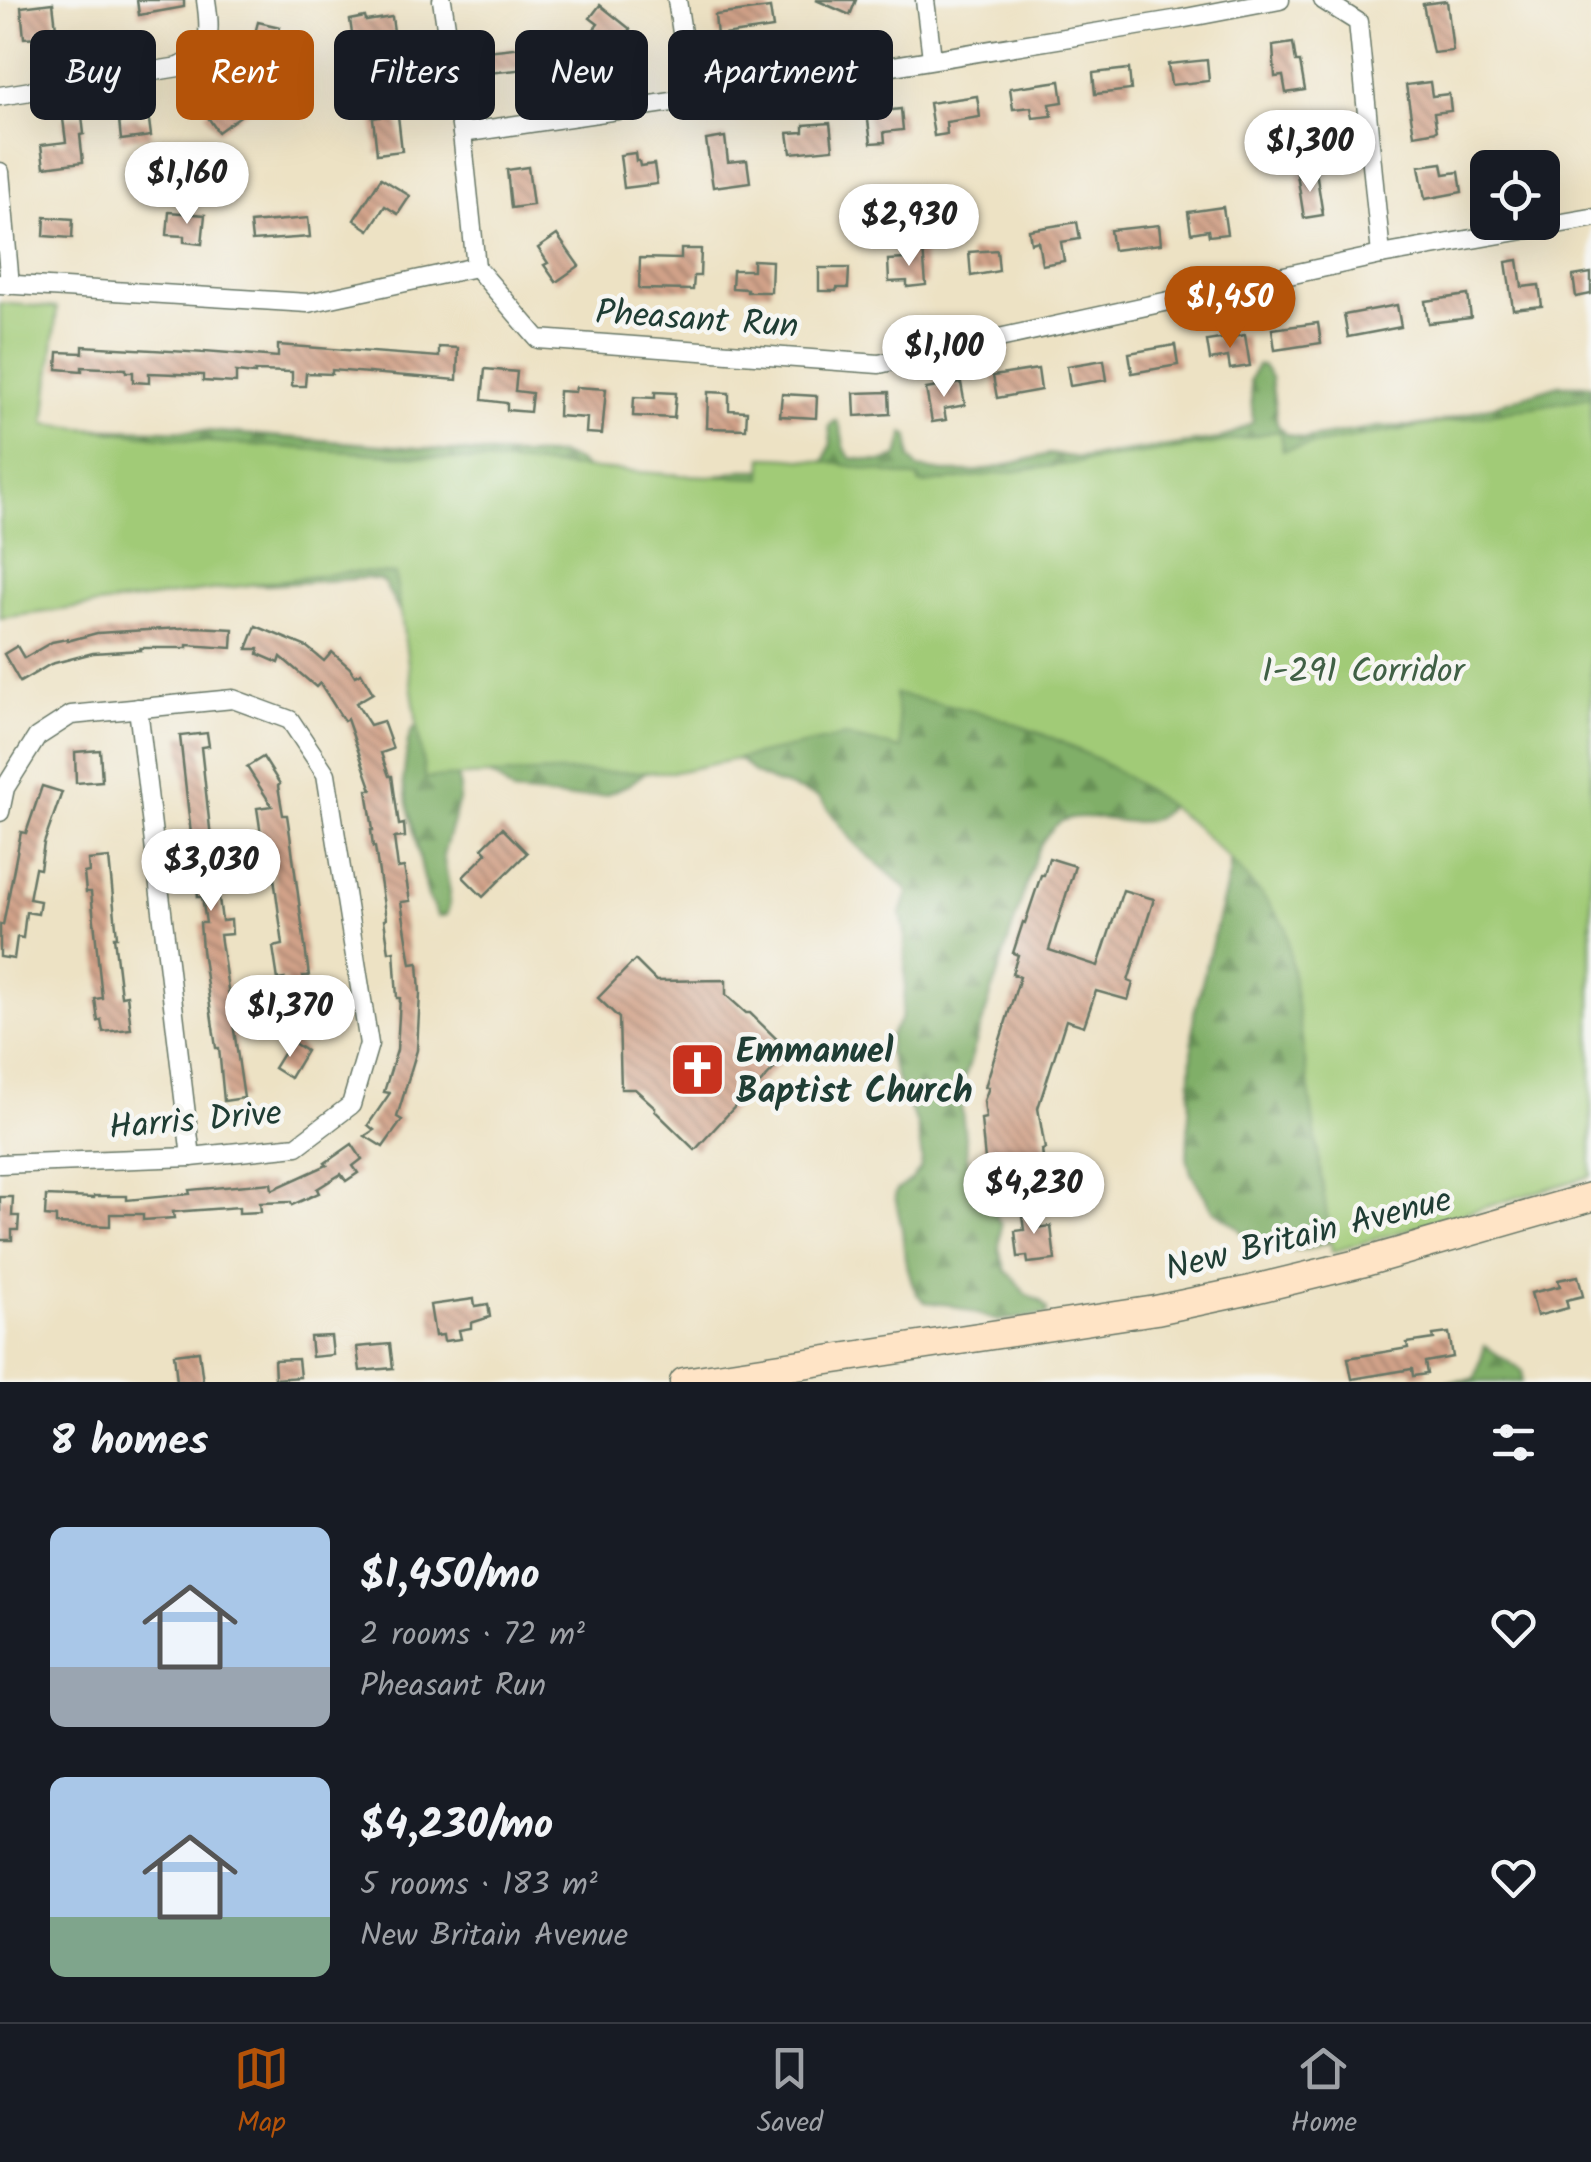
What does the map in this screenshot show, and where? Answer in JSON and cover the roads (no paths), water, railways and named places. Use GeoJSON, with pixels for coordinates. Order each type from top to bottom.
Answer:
{"type":"FeatureCollection","features":[{"type":"Feature","properties":{"kind":"main road","name":"New Britain Avenue"},"geometry":{"type":"LineString","coordinates":[[684,1382],[750,1377],[1156,1310],[1361,1262],[1591,1198]]}},
{"type":"Feature","properties":{"kind":"street"},"geometry":{"type":"LineString","coordinates":[[0,96],[179,67],[200,57],[206,44],[206,0]]}},
{"type":"Feature","properties":{"kind":"street"},"geometry":{"type":"LineString","coordinates":[[0,172],[5,285],[308,303],[476,267],[462,133],[442,0]]}},
{"type":"Feature","properties":{"kind":"street"},"geometry":{"type":"LineString","coordinates":[[676,0],[681,30]]}},
{"type":"Feature","properties":{"kind":"street"},"geometry":{"type":"LineString","coordinates":[[925,0],[932,58]]}},
{"type":"Feature","properties":{"kind":"street"},"geometry":{"type":"LineString","coordinates":[[893,65],[1179,9],[1280,0]]}},
{"type":"Feature","properties":{"kind":"street"},"geometry":{"type":"LineString","coordinates":[[1323,0],[1358,22],[1381,255]]}},
{"type":"Feature","properties":{"kind":"street"},"geometry":{"type":"LineString","coordinates":[[462,133],[668,103]]}},
{"type":"Feature","properties":{"kind":"street","name":"Pheasant Run"},"geometry":{"type":"LineString","coordinates":[[476,267],[538,339],[878,364],[1381,255],[1591,218]]}},
{"type":"Feature","properties":{"kind":"street","name":"Harris Drive"},"geometry":{"type":"LineString","coordinates":[[0,812],[5,788],[37,736],[71,715],[233,699],[290,720],[326,774],[369,1044],[351,1105],[298,1146],[192,1156],[0,1164]]}},
{"type":"Feature","properties":{"kind":"street"},"geometry":{"type":"LineString","coordinates":[[138,708],[192,1156]]}},
{"type":"Feature","properties":{"kind":"place","name":"Emmanuel Baptist Church"},"geometry":{"type":"Point","coordinates":[697,1070]}},
{"type":"Feature","properties":{"kind":"park label","name":"I-291 Corridor"},"geometry":{"type":"Point","coordinates":[1363,670]}}]}
